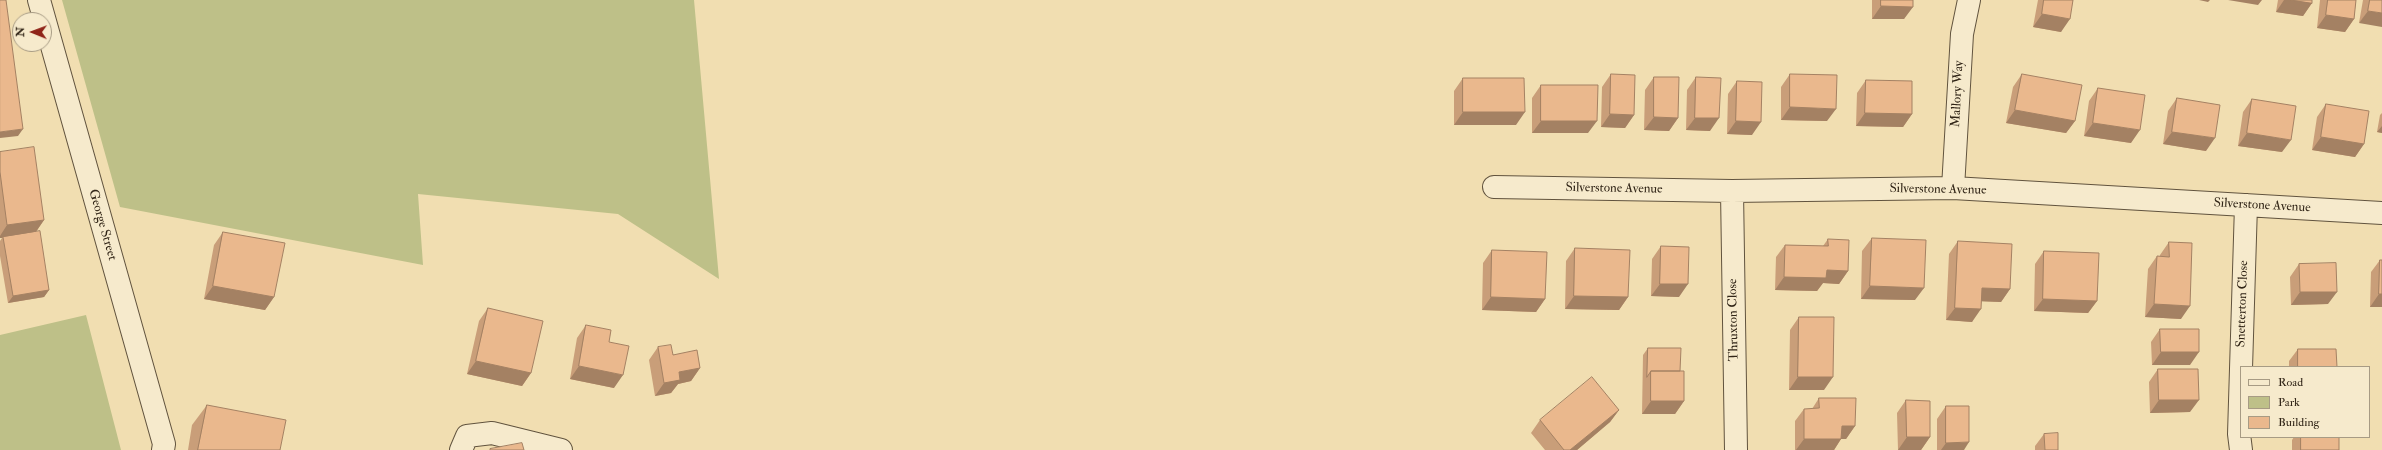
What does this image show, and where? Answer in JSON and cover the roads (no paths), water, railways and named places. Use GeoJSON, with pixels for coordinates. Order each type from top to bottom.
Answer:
{"type":"FeatureCollection","features":[{"type":"Feature","properties":{"kind":"street","name":"George Street"},"geometry":{"type":"LineString","coordinates":[[39,0],[164,444],[163,450]]}},
{"type":"Feature","properties":{"kind":"street","name":"Mallory Way"},"geometry":{"type":"LineString","coordinates":[[1953,188],[1962,34],[1969,0]]}},
{"type":"Feature","properties":{"kind":"street","name":"Silverstone Avenue"},"geometry":{"type":"LineString","coordinates":[[1494,187],[1732,191],[1953,188],[2382,213]]}},
{"type":"Feature","properties":{"kind":"street","name":"Thruxton Close"},"geometry":{"type":"LineString","coordinates":[[1732,191],[1736,450]]}},
{"type":"Feature","properties":{"kind":"street","name":"Snetterton Close"},"geometry":{"type":"LineString","coordinates":[[2240,366],[2246,205]]}},
{"type":"Feature","properties":{"kind":"street","name":"Snetterton Close"},"geometry":{"type":"LineString","coordinates":[[2240,377],[2238,434],[2241,450]]}},
{"type":"Feature","properties":{"kind":"street"},"geometry":{"type":"LineString","coordinates":[[461,450],[466,436],[492,433],[561,450]]}}]}
